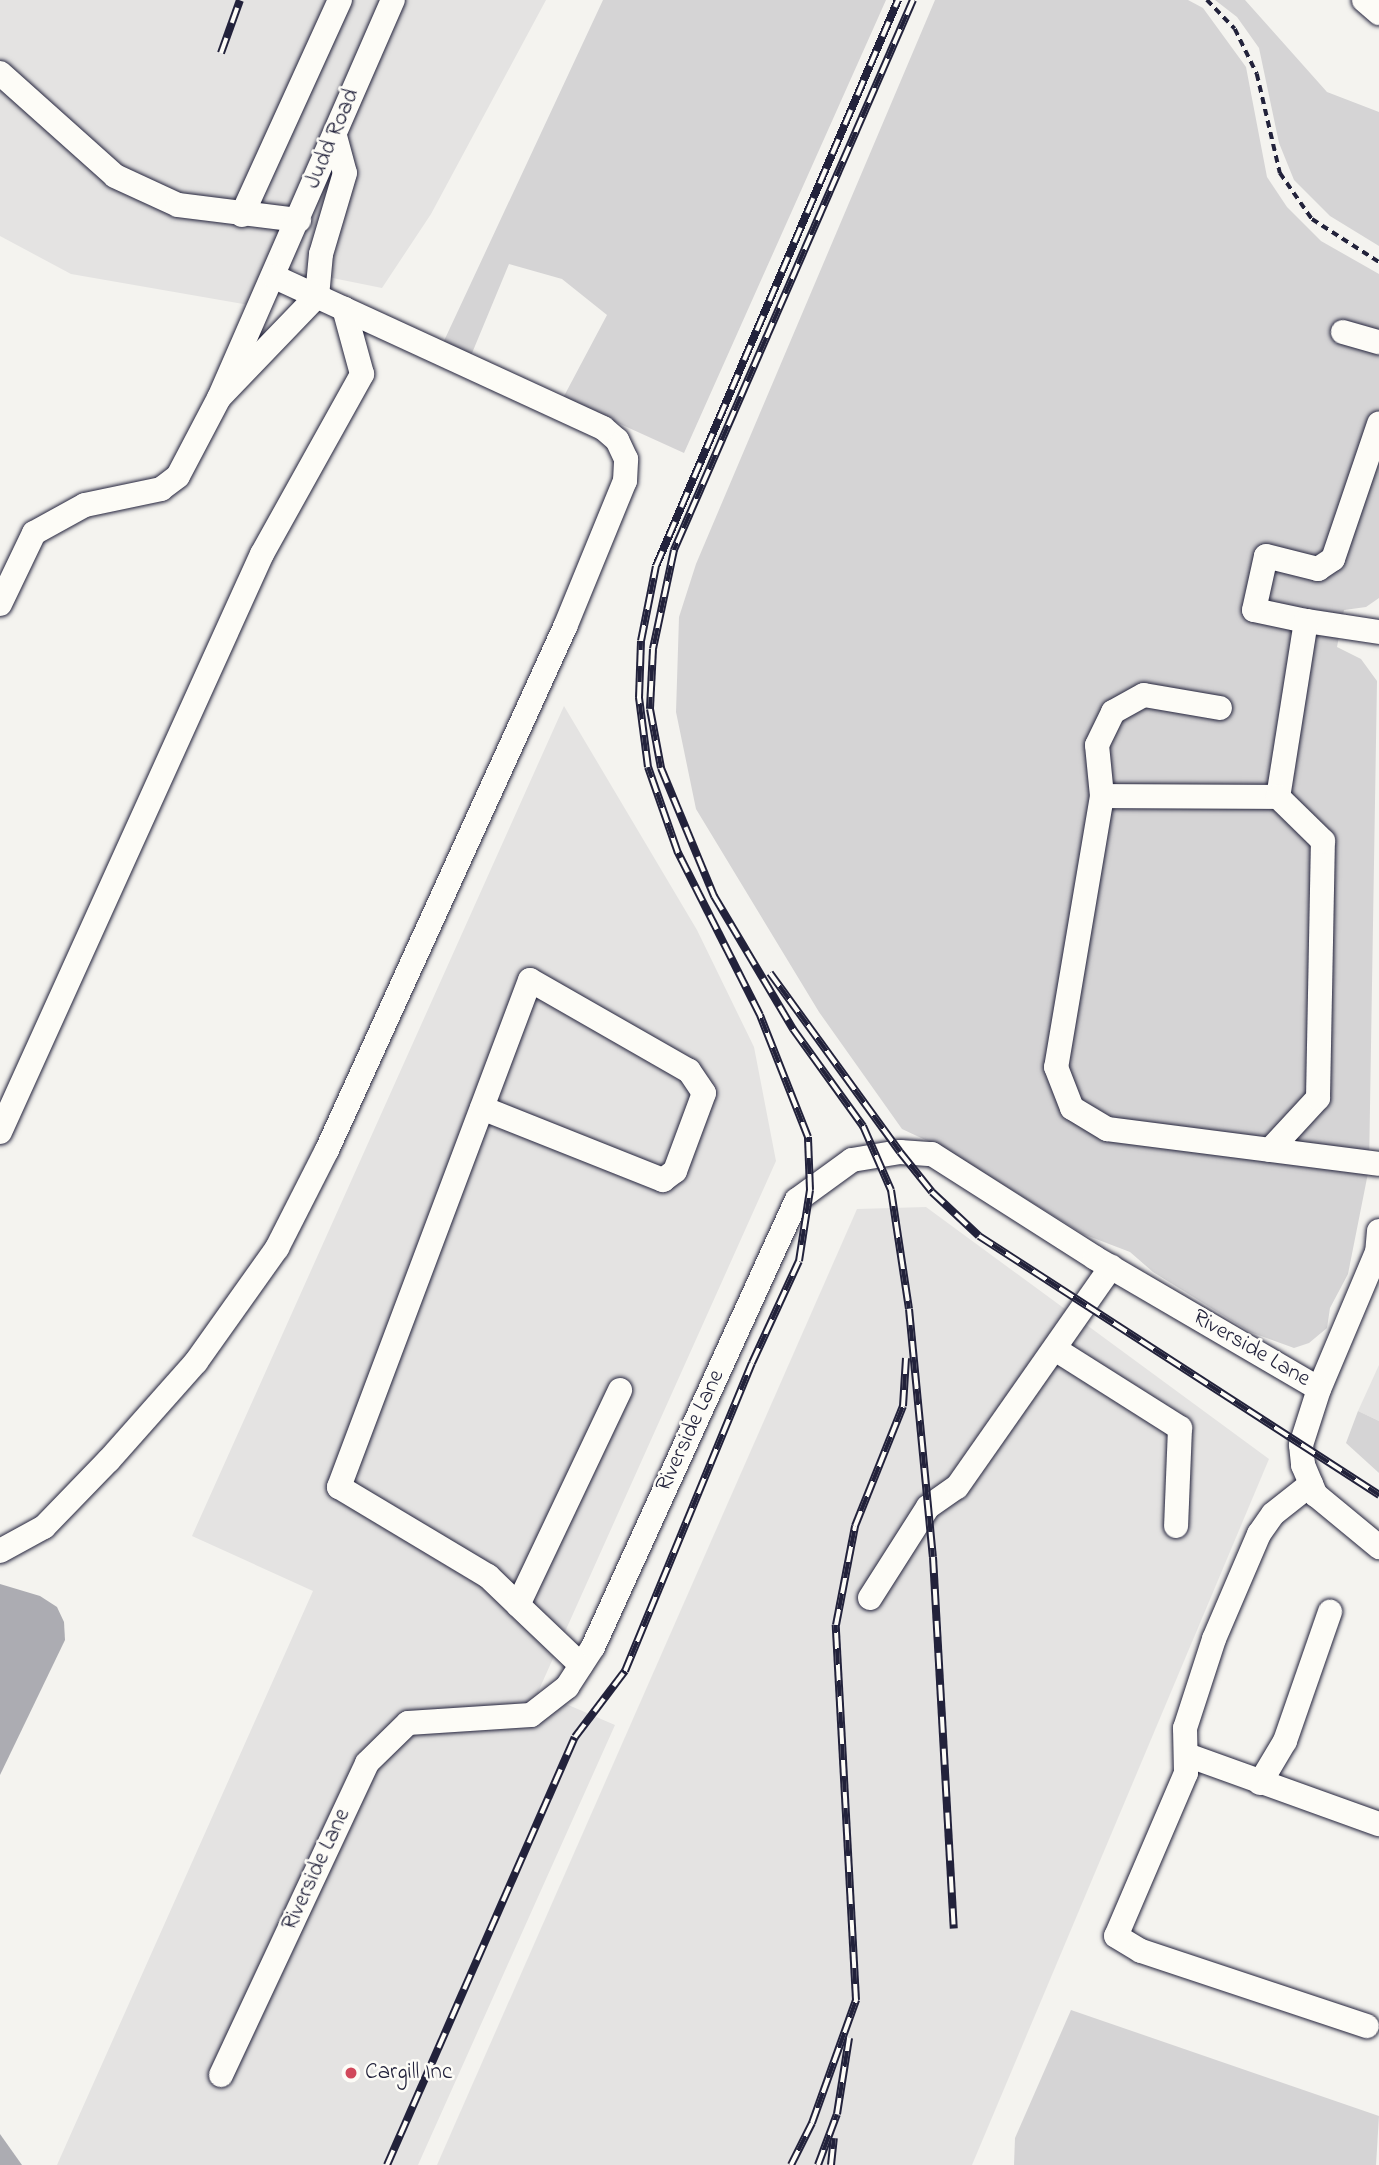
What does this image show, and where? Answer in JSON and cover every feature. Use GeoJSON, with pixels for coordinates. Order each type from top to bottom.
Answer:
{"type":"FeatureCollection","features":[{"type":"Feature","properties":{"kind":"street"},"geometry":{"type":"LineString","coordinates":[[242,215],[340,0]]}},
{"type":"Feature","properties":{"kind":"street","name":"Judd Road"},"geometry":{"type":"LineString","coordinates":[[219,398],[393,0]]}},
{"type":"Feature","properties":{"kind":"street"},"geometry":{"type":"LineString","coordinates":[[1364,0],[1379,13]]}},
{"type":"Feature","properties":{"kind":"street"},"geometry":{"type":"LineString","coordinates":[[0,73],[115,176],[178,205],[299,220]]}},
{"type":"Feature","properties":{"kind":"street"},"geometry":{"type":"LineString","coordinates":[[0,604],[34,533],[85,505],[161,489],[178,476],[219,398],[317,296],[321,254],[345,173],[335,136]]}},
{"type":"Feature","properties":{"kind":"street"},"geometry":{"type":"LineString","coordinates":[[0,1551],[44,1527],[109,1460],[196,1362],[277,1248],[327,1150],[553,652],[625,481],[626,459],[617,440],[603,428],[274,277]]}},
{"type":"Feature","properties":{"kind":"street"},"geometry":{"type":"LineString","coordinates":[[0,1132],[262,554],[362,373],[344,308]]}},
{"type":"Feature","properties":{"kind":"street"},"geometry":{"type":"LineString","coordinates":[[1343,332],[1379,342]]}},
{"type":"Feature","properties":{"kind":"street"},"geometry":{"type":"LineString","coordinates":[[1379,424],[1333,559],[1318,569],[1266,556],[1254,610],[1379,632]]}},
{"type":"Feature","properties":{"kind":"street"},"geometry":{"type":"LineString","coordinates":[[1278,797],[1306,621]]}},
{"type":"Feature","properties":{"kind":"street"},"geometry":{"type":"LineString","coordinates":[[1220,708],[1144,695],[1113,712],[1097,745],[1102,796],[1056,1067],[1072,1108],[1107,1129],[1379,1164]]}},
{"type":"Feature","properties":{"kind":"street"},"geometry":{"type":"LineString","coordinates":[[1102,796],[1278,797],[1323,841],[1318,1098],[1270,1150]]}},
{"type":"Feature","properties":{"kind":"street"},"geometry":{"type":"LineString","coordinates":[[482,1108],[663,1180],[674,1171],[704,1093],[689,1071],[530,980],[339,1487],[488,1576],[581,1665]]}},
{"type":"Feature","properties":{"kind":"street","name":"Riverside Lane"},"geometry":{"type":"LineString","coordinates":[[221,2074],[367,1763],[408,1723],[531,1715],[568,1687],[581,1665],[797,1200],[852,1160],[900,1152],[932,1154],[1111,1267],[1319,1389]]}},
{"type":"Feature","properties":{"kind":"street"},"geometry":{"type":"LineString","coordinates":[[1378,1245],[1319,1389],[1301,1445],[1316,1496],[1379,1547]]}},
{"type":"Feature","properties":{"kind":"street"},"geometry":{"type":"LineString","coordinates":[[870,1598],[928,1507],[957,1487],[1111,1267]]}},
{"type":"Feature","properties":{"kind":"street"},"geometry":{"type":"LineString","coordinates":[[1055,1349],[1180,1428],[1177,1526]]}},
{"type":"Feature","properties":{"kind":"street"},"geometry":{"type":"LineString","coordinates":[[518,1605],[620,1390]]}},
{"type":"Feature","properties":{"kind":"street"},"geometry":{"type":"LineString","coordinates":[[1311,1484],[1273,1514],[1259,1534],[1214,1639],[1185,1728],[1186,1773],[1116,1936],[1141,1951],[1367,2026]]}},
{"type":"Feature","properties":{"kind":"street"},"geometry":{"type":"LineString","coordinates":[[1260,1783],[1285,1741],[1330,1612]]}},
{"type":"Feature","properties":{"kind":"street"},"geometry":{"type":"LineString","coordinates":[[1187,1755],[1379,1824]]}},
{"type":"Feature","properties":{"kind":"path"},"geometry":{"type":"LineString","coordinates":[[1207,0],[1235,29],[1257,74],[1280,173],[1312,219],[1379,262]]}},
{"type":"Feature","properties":{"kind":"shaded area"},"geometry":{"type":"Polygon","coordinates":[[[0,0],[546,0],[431,214],[382,288],[268,265],[249,305],[71,274],[0,236],[0,0]]]}},
{"type":"Feature","properties":{"kind":"shaded area"},"geometry":{"type":"Polygon","coordinates":[[[603,0],[886,0],[684,453],[563,398],[607,315],[562,279],[509,264],[470,358],[443,343],[603,0]]]}},
{"type":"Feature","properties":{"kind":"shaded area"},"geometry":{"type":"Polygon","coordinates":[[[935,0],[1188,0],[1203,8],[1246,67],[1267,177],[1287,207],[1321,241],[1379,274],[1379,598],[1366,607],[1344,610],[1337,647],[1361,659],[1377,681],[1369,1168],[1348,1274],[1330,1308],[1327,1328],[1309,1343],[1294,1348],[1250,1332],[1153,1272],[1130,1252],[1083,1234],[949,1151],[902,1129],[819,1012],[696,809],[676,712],[679,617],[696,564],[935,0]]]}},
{"type":"Feature","properties":{"kind":"shaded area"},"geometry":{"type":"Polygon","coordinates":[[[1215,0],[1245,0],[1327,92],[1379,112],[1379,246],[1330,216],[1294,180],[1279,143],[1259,48],[1237,17],[1215,0]]]}},
{"type":"Feature","properties":{"kind":"shaded area"},"geometry":{"type":"Polygon","coordinates":[[[564,706],[697,930],[754,1047],[776,1161],[538,1692],[615,1725],[418,2165],[57,2165],[313,1591],[192,1536],[564,706]]]}},
{"type":"Feature","properties":{"kind":"shaded area"},"geometry":{"type":"Polygon","coordinates":[[[926,1207],[1269,1459],[972,2165],[437,2165],[857,1209],[926,1207]]]}},
{"type":"Feature","properties":{"kind":"shaded area"},"geometry":{"type":"Polygon","coordinates":[[[1379,1365],[1379,1421],[1358,1411],[1379,1365]]]}},
{"type":"Feature","properties":{"kind":"shaded area"},"geometry":{"type":"Polygon","coordinates":[[[1358,1411],[1379,1421],[1379,1473],[1346,1443],[1358,1411]]]}},
{"type":"Feature","properties":{"kind":"shaded area"},"geometry":{"type":"Polygon","coordinates":[[[0,1584],[40,1596],[57,1607],[64,1622],[65,1640],[0,1775],[0,1584]]]}},
{"type":"Feature","properties":{"kind":"shaded area"},"geometry":{"type":"Polygon","coordinates":[[[1071,2010],[1379,2116],[1376,2165],[1014,2165],[1015,2138],[1071,2010]]]}},
{"type":"Feature","properties":{"kind":"shaded area"},"geometry":{"type":"Polygon","coordinates":[[[0,2134],[22,2165],[0,2165],[0,2134]]]}},
{"type":"Feature","properties":{"kind":"railway"},"geometry":{"type":"LineString","coordinates":[[221,53],[240,0]]}},
{"type":"Feature","properties":{"kind":"railway"},"geometry":{"type":"LineString","coordinates":[[387,2165],[575,1737],[625,1671],[752,1363],[799,1261],[810,1190],[808,1137],[760,1015],[678,853],[648,767],[639,698],[641,641],[656,566],[898,0]]}},
{"type":"Feature","properties":{"kind":"railway"},"geometry":{"type":"LineString","coordinates":[[913,0],[674,550],[653,649],[650,709],[661,768],[714,896],[793,1029],[863,1126],[891,1190],[909,1309],[933,1557],[954,1928]]}},
{"type":"Feature","properties":{"kind":"railway"},"geometry":{"type":"LineString","coordinates":[[770,973],[900,1152],[932,1192],[979,1236],[1379,1495]]}},
{"type":"Feature","properties":{"kind":"railway"},"geometry":{"type":"LineString","coordinates":[[791,2165],[812,2123],[856,2000],[836,1625],[855,1526],[903,1406],[906,1358]]}},
{"type":"Feature","properties":{"kind":"railway"},"geometry":{"type":"LineString","coordinates":[[818,2165],[837,2114],[849,2038]]}},
{"type":"Feature","properties":{"kind":"railway"},"geometry":{"type":"LineString","coordinates":[[831,2165],[834,2138]]}},
{"type":"Feature","properties":{"kind":"place","name":"Cargill Inc"},"geometry":{"type":"Point","coordinates":[351,2073]}}]}
